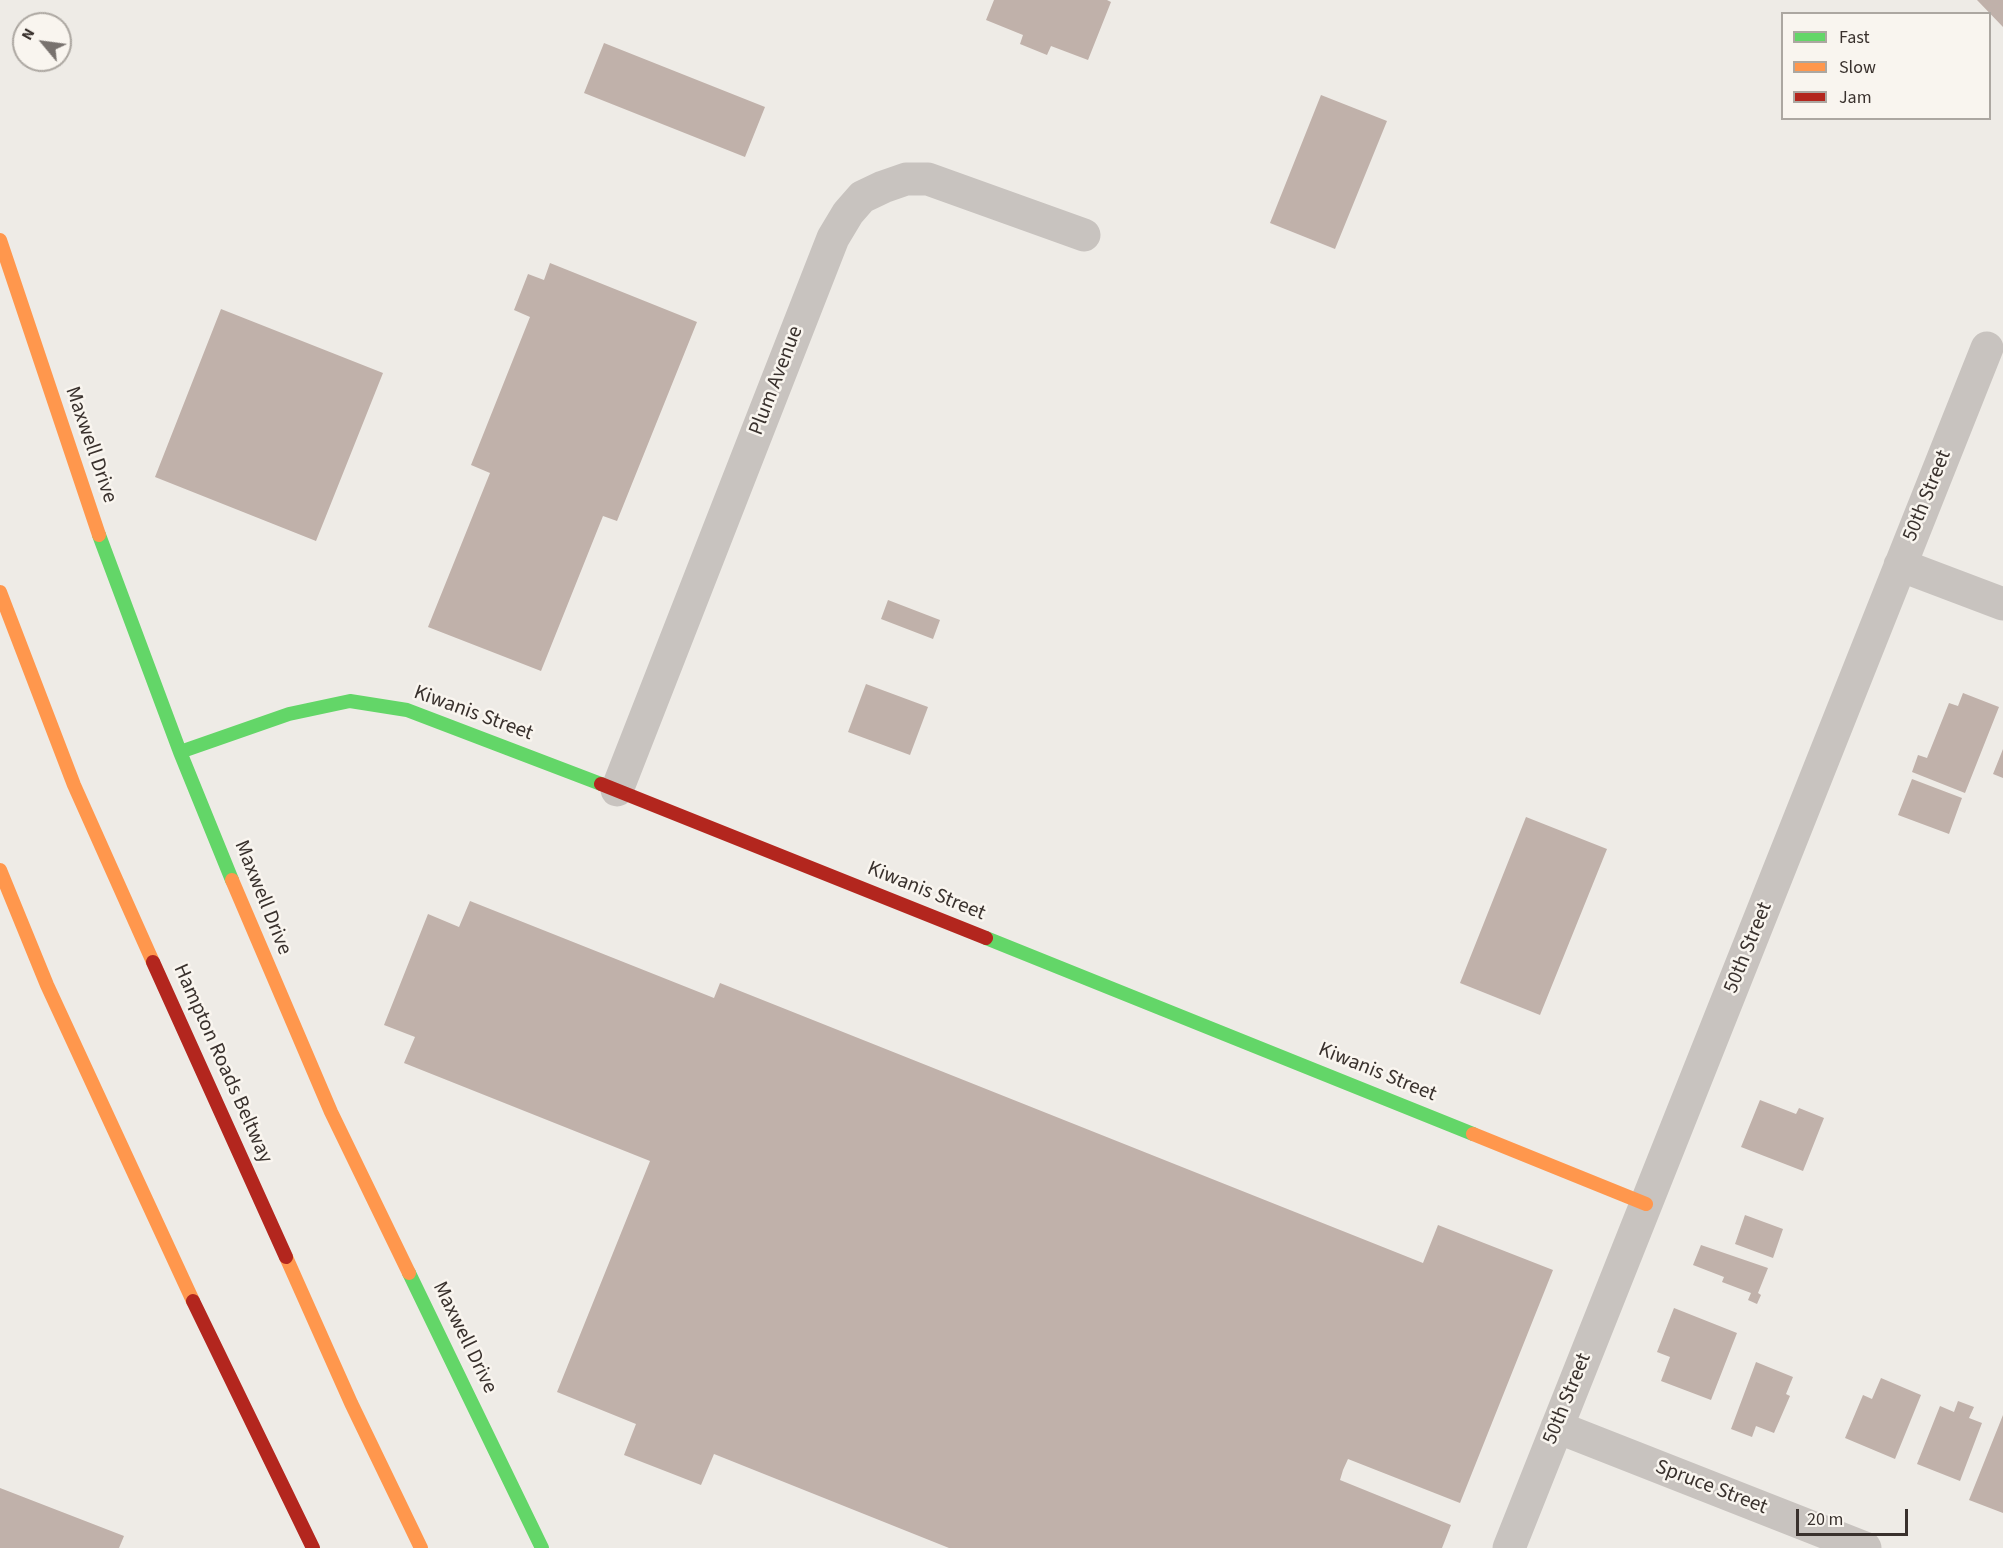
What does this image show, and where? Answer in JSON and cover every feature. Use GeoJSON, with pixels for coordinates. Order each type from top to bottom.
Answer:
{"type":"FeatureCollection","features":[{"type":"Feature","properties":{"kind":"main road","name":"Maxwell Drive"},"geometry":{"type":"LineString","coordinates":[[0,240],[106,556],[180,752],[271,976],[332,1112],[542,1548]]}},
{"type":"Feature","properties":{"kind":"main road","name":"Hampton Roads Beltway"},"geometry":{"type":"LineString","coordinates":[[0,592],[74,785],[346,1393],[421,1548]]}},
{"type":"Feature","properties":{"kind":"main road","name":"Kiwanis Street"},"geometry":{"type":"LineString","coordinates":[[180,752],[289,714],[350,701],[407,710],[617,790],[1646,1204]]}},
{"type":"Feature","properties":{"kind":"main road"},"geometry":{"type":"LineString","coordinates":[[0,870],[47,985],[197,1310],[313,1548]]}},
{"type":"Feature","properties":{"kind":"street","name":"Plum Avenue"},"geometry":{"type":"LineString","coordinates":[[617,790],[833,238],[848,213],[862,197],[883,187],[906,179],[928,179],[1084,235]]}},
{"type":"Feature","properties":{"kind":"street","name":"50th Street"},"geometry":{"type":"LineString","coordinates":[[1509,1548],[1987,348]]}},
{"type":"Feature","properties":{"kind":"street"},"geometry":{"type":"LineString","coordinates":[[1900,565],[2003,604]]}},
{"type":"Feature","properties":{"kind":"street","name":"Spruce Street"},"geometry":{"type":"LineString","coordinates":[[1557,1427],[1865,1548]]}},
{"type":"Feature","properties":{"kind":"building"},"geometry":{"type":"Polygon","coordinates":[[[994,0],[1107,0],[1111,2],[1088,60],[1051,46],[1047,55],[1020,44],[1023,35],[986,20],[994,0]]]}},
{"type":"Feature","properties":{"kind":"building"},"geometry":{"type":"Polygon","coordinates":[[[1977,0],[2003,0],[2003,27],[1991,12],[1977,0]]]}},
{"type":"Feature","properties":{"kind":"building"},"geometry":{"type":"Polygon","coordinates":[[[604,43],[765,107],[745,157],[584,93],[604,43]]]}},
{"type":"Feature","properties":{"kind":"building"},"geometry":{"type":"Polygon","coordinates":[[[1321,95],[1387,121],[1335,249],[1270,223],[1321,95]]]}},
{"type":"Feature","properties":{"kind":"building"},"geometry":{"type":"Polygon","coordinates":[[[550,263],[697,322],[617,521],[603,516],[541,671],[428,627],[490,473],[471,465],[530,317],[514,310],[528,274],[544,280],[550,263]]]}},
{"type":"Feature","properties":{"kind":"building"},"geometry":{"type":"Polygon","coordinates":[[[221,309],[383,373],[316,541],[155,477],[221,309]]]}},
{"type":"Feature","properties":{"kind":"building"},"geometry":{"type":"Polygon","coordinates":[[[888,600],[940,620],[933,639],[881,619],[888,600]]]}},
{"type":"Feature","properties":{"kind":"building"},"geometry":{"type":"Polygon","coordinates":[[[866,684],[928,707],[910,755],[848,732],[866,684]]]}},
{"type":"Feature","properties":{"kind":"building"},"geometry":{"type":"Polygon","coordinates":[[[1963,693],[1999,707],[1965,793],[1912,772],[1918,755],[1927,758],[1949,703],[1958,706],[1963,693]]]}},
{"type":"Feature","properties":{"kind":"building"},"geometry":{"type":"Polygon","coordinates":[[[2003,749],[2003,778],[1993,774],[2003,749]]]}},
{"type":"Feature","properties":{"kind":"building"},"geometry":{"type":"Polygon","coordinates":[[[1912,779],[1962,798],[1949,834],[1898,815],[1912,779]]]}},
{"type":"Feature","properties":{"kind":"building"},"geometry":{"type":"Polygon","coordinates":[[[1526,817],[1607,849],[1540,1015],[1460,983],[1526,817]]]}},
{"type":"Feature","properties":{"kind":"building"},"geometry":{"type":"Polygon","coordinates":[[[470,901],[714,998],[720,983],[1423,1263],[1438,1225],[1553,1270],[1460,1503],[1348,1459],[1343,1470],[1340,1480],[1451,1525],[1442,1548],[949,1548],[714,1454],[701,1485],[624,1455],[636,1424],[557,1392],[650,1161],[404,1063],[415,1037],[384,1025],[428,914],[459,927],[470,901]]]}},
{"type":"Feature","properties":{"kind":"building"},"geometry":{"type":"Polygon","coordinates":[[[1760,1100],[1796,1114],[1799,1108],[1824,1118],[1803,1171],[1741,1147],[1760,1100]]]}},
{"type":"Feature","properties":{"kind":"building"},"geometry":{"type":"Polygon","coordinates":[[[1745,1215],[1783,1229],[1773,1258],[1735,1244],[1745,1215]]]}},
{"type":"Feature","properties":{"kind":"building"},"geometry":{"type":"Polygon","coordinates":[[[1701,1245],[1768,1268],[1758,1293],[1761,1295],[1757,1304],[1748,1300],[1751,1293],[1722,1282],[1724,1277],[1693,1265],[1701,1245]]]}},
{"type":"Feature","properties":{"kind":"building"},"geometry":{"type":"Polygon","coordinates":[[[1674,1308],[1737,1333],[1711,1400],[1661,1381],[1670,1357],[1657,1352],[1674,1308]]]}},
{"type":"Feature","properties":{"kind":"building"},"geometry":{"type":"Polygon","coordinates":[[[1756,1362],[1793,1377],[1786,1394],[1790,1396],[1774,1433],[1756,1426],[1752,1437],[1731,1429],[1756,1362]]]}},
{"type":"Feature","properties":{"kind":"building"},"geometry":{"type":"Polygon","coordinates":[[[1881,1378],[1921,1395],[1895,1459],[1845,1438],[1863,1395],[1872,1399],[1881,1378]]]}},
{"type":"Feature","properties":{"kind":"building"},"geometry":{"type":"Polygon","coordinates":[[[1958,1401],[1974,1407],[1969,1418],[1982,1423],[1960,1481],[1917,1464],[1940,1406],[1954,1412],[1958,1401]]]}},
{"type":"Feature","properties":{"kind":"building"},"geometry":{"type":"Polygon","coordinates":[[[2003,1415],[2003,1513],[1969,1500],[2003,1415]]]}},
{"type":"Feature","properties":{"kind":"building"},"geometry":{"type":"Polygon","coordinates":[[[0,1488],[124,1536],[119,1548],[0,1548],[0,1488]]]}},
{"type":"Feature","properties":{"kind":"traffic: fast"},"geometry":{"type":"LineString","coordinates":[[99,535],[180,752],[232,880]]}},
{"type":"Feature","properties":{"kind":"traffic: fast"},"geometry":{"type":"LineString","coordinates":[[180,752],[289,714],[350,701],[407,710],[601,784]]}},
{"type":"Feature","properties":{"kind":"traffic: fast"},"geometry":{"type":"LineString","coordinates":[[986,938],[1473,1134]]}},
{"type":"Feature","properties":{"kind":"traffic: fast"},"geometry":{"type":"LineString","coordinates":[[409,1273],[542,1548]]}},
{"type":"Feature","properties":{"kind":"traffic: slow"},"geometry":{"type":"LineString","coordinates":[[0,240],[99,535]]}},
{"type":"Feature","properties":{"kind":"traffic: slow"},"geometry":{"type":"LineString","coordinates":[[0,592],[74,785],[153,962]]}},
{"type":"Feature","properties":{"kind":"traffic: slow"},"geometry":{"type":"LineString","coordinates":[[0,870],[47,985],[193,1301]]}},
{"type":"Feature","properties":{"kind":"traffic: slow"},"geometry":{"type":"LineString","coordinates":[[232,880],[331,1112],[409,1273]]}},
{"type":"Feature","properties":{"kind":"traffic: slow"},"geometry":{"type":"LineString","coordinates":[[1473,1134],[1646,1204]]}},
{"type":"Feature","properties":{"kind":"traffic: slow"},"geometry":{"type":"LineString","coordinates":[[286,1257],[351,1403],[421,1548]]}},
{"type":"Feature","properties":{"kind":"traffic: jam"},"geometry":{"type":"LineString","coordinates":[[601,784],[986,938]]}},
{"type":"Feature","properties":{"kind":"traffic: jam"},"geometry":{"type":"LineString","coordinates":[[153,962],[286,1257]]}},
{"type":"Feature","properties":{"kind":"traffic: jam"},"geometry":{"type":"LineString","coordinates":[[193,1301],[313,1548]]}}]}
